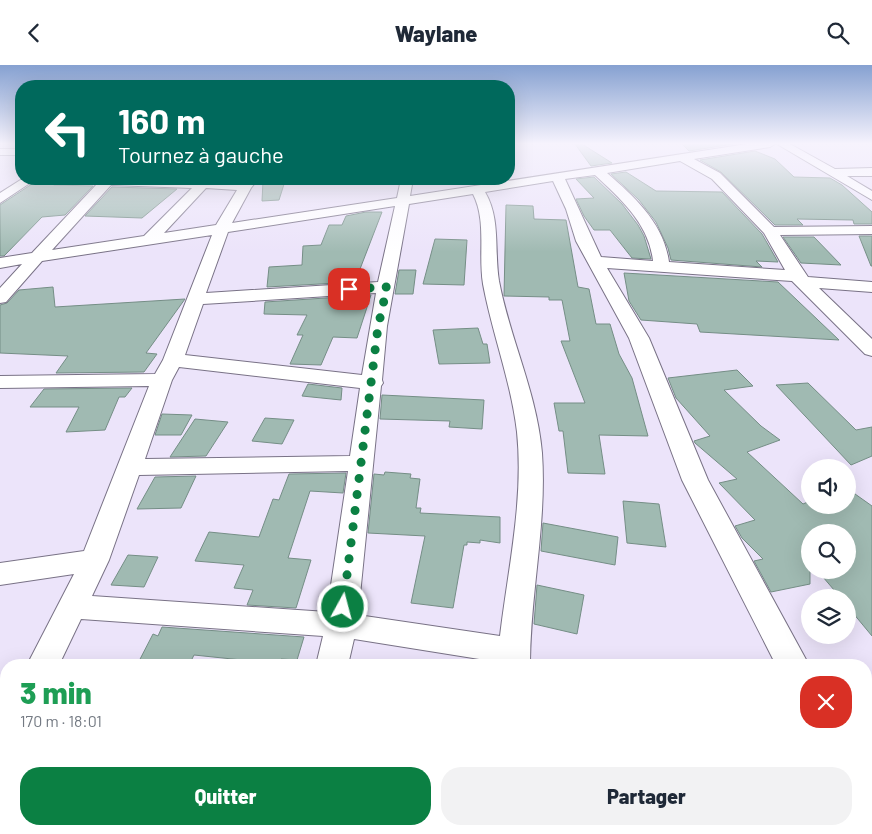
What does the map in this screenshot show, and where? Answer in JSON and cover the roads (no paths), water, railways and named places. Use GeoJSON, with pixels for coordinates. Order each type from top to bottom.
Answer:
{"type":"FeatureCollection","features":[{"type":"Feature","properties":{"kind":"street"},"geometry":{"type":"LineString","coordinates":[[515,183],[538,180]]}},
{"type":"Feature","properties":{"kind":"street"},"geometry":{"type":"LineString","coordinates":[[558,180],[573,209],[584,241],[639,338],[696,481],[790,659]]}},
{"type":"Feature","properties":{"kind":"street"},"geometry":{"type":"LineString","coordinates":[[608,180],[624,194],[652,229],[662,253],[662,267]]}},
{"type":"Feature","properties":{"kind":"street"},"geometry":{"type":"LineString","coordinates":[[720,180],[770,231],[801,279],[872,350]]}},
{"type":"Feature","properties":{"kind":"street"},"geometry":{"type":"LineString","coordinates":[[846,180],[872,196]]}},
{"type":"Feature","properties":{"kind":"street"},"geometry":{"type":"LineString","coordinates":[[0,199],[21,185]]}},
{"type":"Feature","properties":{"kind":"street"},"geometry":{"type":"LineString","coordinates":[[0,298],[103,185]]}},
{"type":"Feature","properties":{"kind":"street"},"geometry":{"type":"LineString","coordinates":[[149,240],[202,185]]}},
{"type":"Feature","properties":{"kind":"street"},"geometry":{"type":"LineString","coordinates":[[46,659],[95,560],[162,380],[173,360],[197,299],[221,230],[246,185]]}},
{"type":"Feature","properties":{"kind":"street"},"geometry":{"type":"LineString","coordinates":[[333,659],[341,625],[373,383],[378,327],[406,185]]}},
{"type":"Feature","properties":{"kind":"street"},"geometry":{"type":"LineString","coordinates":[[0,263],[504,185]]}},
{"type":"Feature","properties":{"kind":"street"},"geometry":{"type":"LineString","coordinates":[[72,607],[341,625],[514,658],[531,496],[530,451],[522,399],[512,355],[498,319],[488,263],[488,237],[484,199],[477,189]]}},
{"type":"Feature","properties":{"kind":"street"},"geometry":{"type":"LineString","coordinates":[[770,231],[872,230]]}},
{"type":"Feature","properties":{"kind":"street"},"geometry":{"type":"LineString","coordinates":[[597,262],[801,279],[872,287]]}},
{"type":"Feature","properties":{"kind":"street"},"geometry":{"type":"LineString","coordinates":[[197,299],[387,287]]}},
{"type":"Feature","properties":{"kind":"street"},"geometry":{"type":"LineString","coordinates":[[173,360],[373,383]]}},
{"type":"Feature","properties":{"kind":"street"},"geometry":{"type":"LineString","coordinates":[[0,382],[162,380]]}},
{"type":"Feature","properties":{"kind":"street"},"geometry":{"type":"LineString","coordinates":[[130,467],[362,463]]}},
{"type":"Feature","properties":{"kind":"street"},"geometry":{"type":"LineString","coordinates":[[0,574],[95,560]]}}]}
